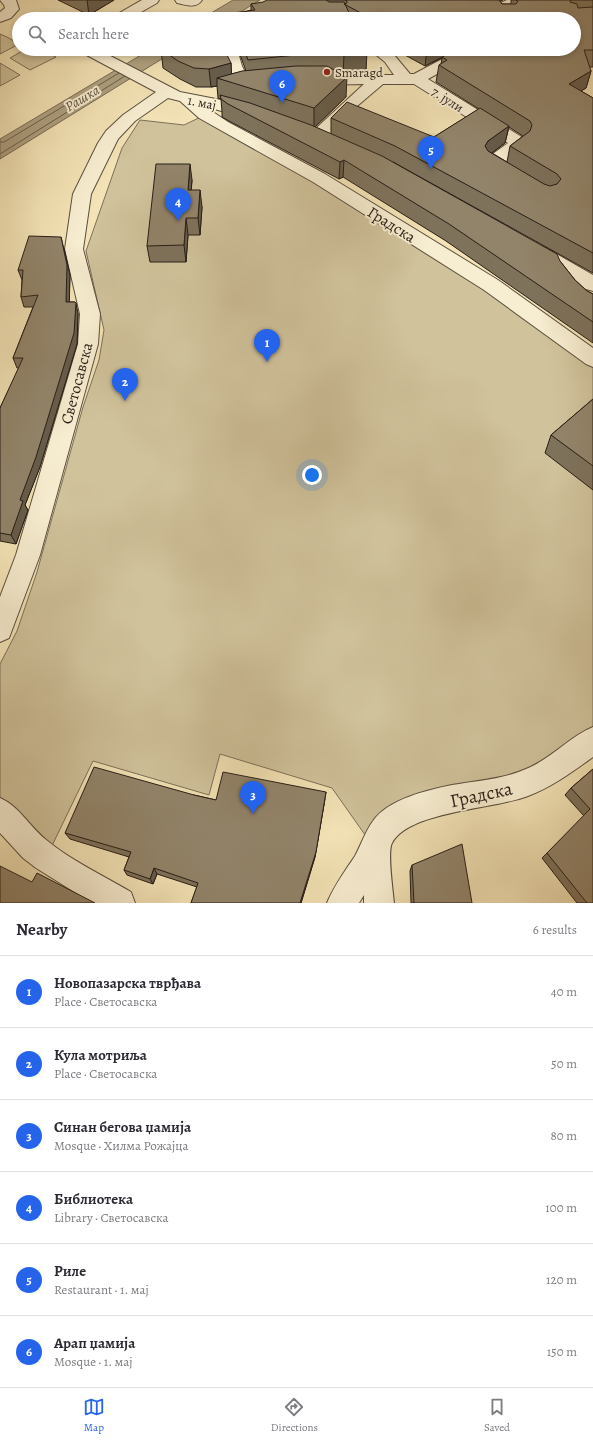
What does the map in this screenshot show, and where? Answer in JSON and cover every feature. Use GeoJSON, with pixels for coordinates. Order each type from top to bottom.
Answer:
{"type":"FeatureCollection","features":[{"type":"Feature","properties":{"kind":"street"},"geometry":{"type":"LineString","coordinates":[[131,12],[152,0]]}},
{"type":"Feature","properties":{"kind":"street"},"geometry":{"type":"LineString","coordinates":[[182,0],[192,2],[195,0]]}},
{"type":"Feature","properties":{"kind":"street"},"geometry":{"type":"LineString","coordinates":[[501,12],[499,9],[518,0]]}},
{"type":"Feature","properties":{"kind":"street"},"geometry":{"type":"LineString","coordinates":[[0,19],[10,12],[10,3]]}},
{"type":"Feature","properties":{"kind":"street"},"geometry":{"type":"LineString","coordinates":[[10,3],[18,12]]}},
{"type":"Feature","properties":{"kind":"street"},"geometry":{"type":"LineString","coordinates":[[0,19],[12,20]]}},
{"type":"Feature","properties":{"kind":"street","name":"1. мај"},"geometry":{"type":"LineString","coordinates":[[99,56],[177,95],[215,103],[265,119]]}},
{"type":"Feature","properties":{"kind":"street"},"geometry":{"type":"LineString","coordinates":[[177,95],[238,87],[231,56]]}},
{"type":"Feature","properties":{"kind":"street"},"geometry":{"type":"LineString","coordinates":[[386,56],[412,79]]}},
{"type":"Feature","properties":{"kind":"street","name":"7. јули"},"geometry":{"type":"LineString","coordinates":[[303,80],[412,79],[458,56]]}},
{"type":"Feature","properties":{"kind":"street"},"geometry":{"type":"LineString","coordinates":[[316,138],[350,104],[379,79]]}},
{"type":"Feature","properties":{"kind":"street","name":"7. јули"},"geometry":{"type":"LineString","coordinates":[[412,79],[519,143],[492,163],[526,184]]}},
{"type":"Feature","properties":{"kind":"street","name":"Градска"},"geometry":{"type":"LineString","coordinates":[[177,95],[205,115],[319,178],[491,285],[593,359]]}},
{"type":"Feature","properties":{"kind":"street","name":"Светосавска"},"geometry":{"type":"LineString","coordinates":[[0,630],[28,555],[88,344],[90,314],[74,249],[82,194],[106,143],[119,127],[144,106],[177,95]]}},
{"type":"Feature","properties":{"kind":"street"},"geometry":{"type":"LineString","coordinates":[[523,243],[555,261],[567,279],[591,293]]}},
{"type":"Feature","properties":{"kind":"street","name":"Градска"},"geometry":{"type":"LineString","coordinates":[[342,903],[375,849],[384,829],[397,818],[416,809],[445,801],[507,790],[528,783],[545,774],[593,740]]}},
{"type":"Feature","properties":{"kind":"street"},"geometry":{"type":"LineString","coordinates":[[0,812],[29,843],[46,858],[120,903]]}},
{"type":"Feature","properties":{"kind":"street"},"geometry":{"type":"LineString","coordinates":[[375,849],[380,903]]}},
{"type":"Feature","properties":{"kind":"shaded area"},"geometry":{"type":"Polygon","coordinates":[[[0,34],[12,40],[12,48],[0,54],[0,34]]]}},
{"type":"Feature","properties":{"kind":"shaded area"},"geometry":{"type":"Polygon","coordinates":[[[14,56],[56,57],[30,70],[10,58],[14,56]]]}},
{"type":"Feature","properties":{"kind":"shaded area"},"geometry":{"type":"Polygon","coordinates":[[[0,63],[20,75],[0,86],[0,63]]]}},
{"type":"Feature","properties":{"kind":"shaded area"},"geometry":{"type":"Polygon","coordinates":[[[205,115],[246,139],[593,359],[593,740],[545,774],[445,801],[375,849],[332,788],[220,754],[209,795],[93,761],[46,858],[0,812],[0,664],[17,631],[37,572],[83,407],[99,360],[104,330],[86,251],[122,148],[140,120],[184,125],[205,115]]]}},
{"type":"Feature","properties":{"kind":"water"},"geometry":{"type":"Polygon","coordinates":[[[233,0],[260,0],[240,12],[213,12],[233,0]]]}},
{"type":"Feature","properties":{"kind":"water","name":"Рашка"},"geometry":{"type":"Polygon","coordinates":[[[139,56],[167,56],[0,159],[0,139],[139,56]]]}},
{"type":"Feature","properties":{"kind":"building"},"geometry":{"type":"Polygon","coordinates":[[[267,0],[326,0],[329,2],[344,2],[349,12],[240,12],[255,10],[251,4],[267,0]]]}},
{"type":"Feature","properties":{"kind":"building"},"geometry":{"type":"Polygon","coordinates":[[[345,0],[499,0],[502,4],[516,4],[518,1],[516,0],[571,0],[570,2],[577,4],[578,8],[593,7],[593,50],[584,50],[591,71],[569,84],[593,98],[593,253],[395,146],[331,118],[347,102],[434,137],[480,108],[509,126],[488,141],[485,146],[488,151],[544,184],[550,186],[557,184],[561,179],[557,174],[510,146],[530,131],[532,125],[530,121],[439,65],[447,60],[442,57],[444,56],[581,56],[581,12],[359,12],[344,4],[347,3],[345,0]]]}},
{"type":"Feature","properties":{"kind":"building"},"geometry":{"type":"Polygon","coordinates":[[[171,56],[228,56],[231,63],[209,69],[194,68],[171,56]]]}},
{"type":"Feature","properties":{"kind":"building"},"geometry":{"type":"Polygon","coordinates":[[[247,56],[286,56],[248,60],[247,56]]]}},
{"type":"Feature","properties":{"kind":"building"},"geometry":{"type":"Polygon","coordinates":[[[296,66],[327,66],[347,77],[314,108],[217,78],[242,71],[296,66]]]}},
{"type":"Feature","properties":{"kind":"building"},"geometry":{"type":"Polygon","coordinates":[[[220,95],[250,103],[311,125],[382,156],[557,254],[560,261],[575,280],[587,291],[593,294],[593,322],[449,224],[344,160],[340,162],[228,104],[221,99],[220,95]]]}},
{"type":"Feature","properties":{"kind":"building"},"geometry":{"type":"Polygon","coordinates":[[[156,164],[190,164],[188,190],[200,190],[198,218],[186,218],[184,245],[147,246],[156,164]]]}},
{"type":"Feature","properties":{"kind":"building"},"geometry":{"type":"Polygon","coordinates":[[[29,236],[61,237],[67,265],[66,302],[76,303],[74,333],[36,457],[20,500],[23,501],[11,535],[0,533],[0,408],[23,358],[13,358],[38,295],[21,297],[23,270],[18,270],[29,236]]]}},
{"type":"Feature","properties":{"kind":"building"},"geometry":{"type":"Polygon","coordinates":[[[593,399],[593,466],[551,435],[593,399]]]}},
{"type":"Feature","properties":{"kind":"building"},"geometry":{"type":"Polygon","coordinates":[[[94,767],[216,800],[223,772],[326,792],[316,852],[300,903],[191,903],[198,883],[154,868],[150,879],[124,870],[131,852],[65,833],[94,767]]]}},
{"type":"Feature","properties":{"kind":"building"},"geometry":{"type":"Polygon","coordinates":[[[593,769],[593,903],[587,903],[547,853],[590,809],[571,788],[593,769]]]}},
{"type":"Feature","properties":{"kind":"building"},"geometry":{"type":"Polygon","coordinates":[[[462,844],[472,903],[414,903],[412,865],[462,844]]]}},
{"type":"Feature","properties":{"kind":"building"},"geometry":{"type":"Polygon","coordinates":[[[0,866],[32,882],[37,873],[95,903],[0,903],[0,866]]]}},
{"type":"Feature","properties":{"kind":"place","name":"Smaragd"},"geometry":{"type":"Point","coordinates":[327,72]}},
{"type":"Feature","properties":{"kind":"place","name":"Арап џамија"},"geometry":{"type":"Point","coordinates":[282,103]}},
{"type":"Feature","properties":{"kind":"place","name":"Риле"},"geometry":{"type":"Point","coordinates":[431,169]}},
{"type":"Feature","properties":{"kind":"place","name":"Библиотека"},"geometry":{"type":"Point","coordinates":[178,221]}},
{"type":"Feature","properties":{"kind":"place","name":"Новопазарска тврђава"},"geometry":{"type":"Point","coordinates":[267,362]}},
{"type":"Feature","properties":{"kind":"place","name":"Кула мотриља"},"geometry":{"type":"Point","coordinates":[125,401]}},
{"type":"Feature","properties":{"kind":"place","name":"Синан бегова џамија"},"geometry":{"type":"Point","coordinates":[253,814]}}]}
